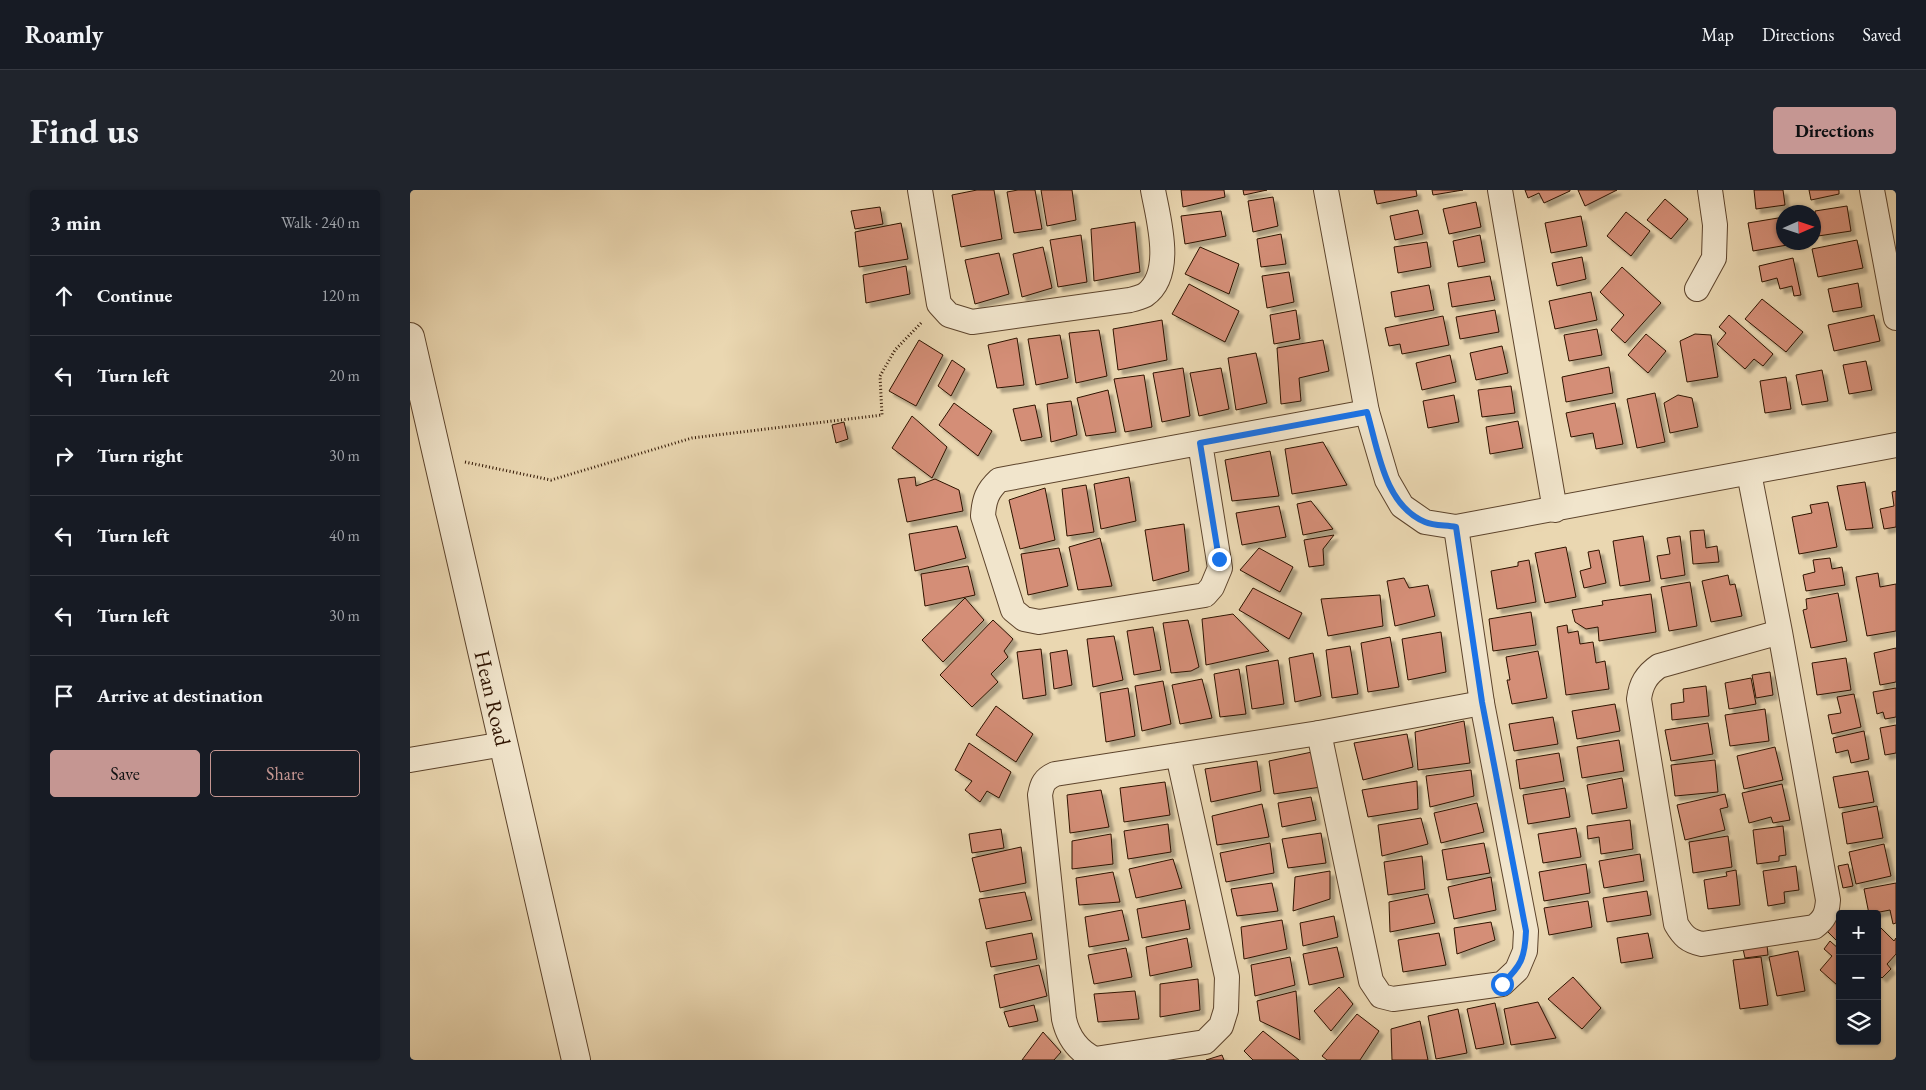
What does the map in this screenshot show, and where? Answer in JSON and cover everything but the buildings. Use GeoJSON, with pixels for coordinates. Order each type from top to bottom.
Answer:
{"type":"FeatureCollection","features":[{"type":"Feature","properties":{"kind":"street"},"geometry":{"type":"LineString","coordinates":[[920,190],[940,304],[949,315],[972,322],[1130,300],[1145,295],[1155,282],[1161,265],[1164,246],[1153,190]]}},
{"type":"Feature","properties":{"kind":"street"},"geometry":{"type":"LineString","coordinates":[[1326,190],[1367,412],[1386,480],[1402,506],[1425,522],[1456,527],[1749,474],[1896,445]]}},
{"type":"Feature","properties":{"kind":"street"},"geometry":{"type":"LineString","coordinates":[[1500,190],[1555,510]]}},
{"type":"Feature","properties":{"kind":"street"},"geometry":{"type":"LineString","coordinates":[[1697,289],[1714,258],[1715,225],[1710,190]]}},
{"type":"Feature","properties":{"kind":"street"},"geometry":{"type":"LineString","coordinates":[[1872,190],[1896,318]]}},
{"type":"Feature","properties":{"kind":"street","name":"Hean Road"},"geometry":{"type":"LineString","coordinates":[[410,337],[576,1060]]}},
{"type":"Feature","properties":{"kind":"street"},"geometry":{"type":"LineString","coordinates":[[1200,443],[1220,568],[1212,588],[1205,595],[1040,622],[1024,619],[1013,610],[983,516],[984,500],[990,487],[999,480],[1367,412]]}},
{"type":"Feature","properties":{"kind":"street"},"geometry":{"type":"LineString","coordinates":[[1749,474],[1780,632],[1828,900],[1828,911],[1823,920],[1814,927],[1702,944],[1691,942],[1682,936],[1676,924],[1639,699],[1641,685],[1649,673],[1658,666],[1780,632]]}},
{"type":"Feature","properties":{"kind":"street"},"geometry":{"type":"LineString","coordinates":[[1319,733],[1371,981],[1381,996],[1393,999],[1502,984],[1517,970],[1525,951],[1526,931],[1482,702],[1456,527]]}},
{"type":"Feature","properties":{"kind":"street"},"geometry":{"type":"LineString","coordinates":[[1178,755],[1227,977],[1226,1010],[1221,1026],[1205,1042],[1095,1059],[1085,1055],[1076,1044],[1067,1032],[1064,1019],[1040,795],[1046,778],[1055,774],[1319,733],[1482,702]]}},
{"type":"Feature","properties":{"kind":"street"},"geometry":{"type":"LineString","coordinates":[[410,760],[504,744]]}},
{"type":"Feature","properties":{"kind":"path"},"geometry":{"type":"LineString","coordinates":[[436,456],[552,480],[692,438],[882,415],[880,376],[895,350],[940,304]]}},
{"type":"Feature","properties":{"kind":"route"},"geometry":{"type":"LineString","coordinates":[[1219,559],[1200,443],[1367,412],[1386,480],[1402,506],[1425,522],[1456,527],[1482,702],[1526,931],[1525,951],[1517,970],[1502,984]]}}]}
